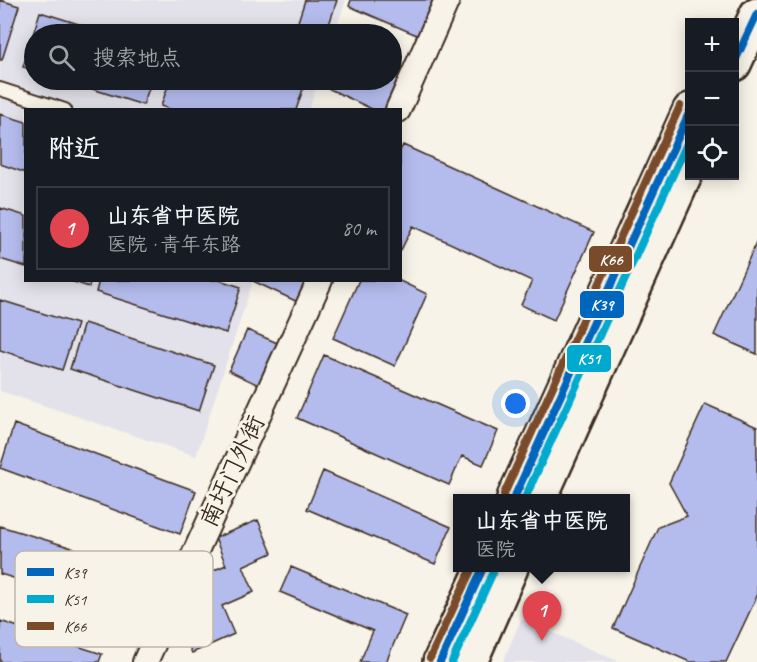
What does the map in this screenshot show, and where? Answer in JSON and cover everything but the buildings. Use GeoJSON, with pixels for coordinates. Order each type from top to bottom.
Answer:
{"type":"FeatureCollection","features":[{"type":"Feature","properties":{"kind":"main road"},"geometry":{"type":"LineString","coordinates":[[732,18],[740,0]]}},
{"type":"Feature","properties":{"kind":"main road"},"geometry":{"type":"LineString","coordinates":[[739,55],[757,14]]}},
{"type":"Feature","properties":{"kind":"main road"},"geometry":{"type":"LineString","coordinates":[[516,494],[685,121]]}},
{"type":"Feature","properties":{"kind":"main road"},"geometry":{"type":"LineString","coordinates":[[542,494],[685,175]]}},
{"type":"Feature","properties":{"kind":"main road"},"geometry":{"type":"LineString","coordinates":[[440,662],[481,572]]}},
{"type":"Feature","properties":{"kind":"main road"},"geometry":{"type":"LineString","coordinates":[[470,662],[509,572]]}},
{"type":"Feature","properties":{"kind":"street"},"geometry":{"type":"LineString","coordinates":[[399,108],[447,0]]}},
{"type":"Feature","properties":{"kind":"street","name":"南圩门外街"},"geometry":{"type":"LineString","coordinates":[[196,551],[319,282]]}},
{"type":"Feature","properties":{"kind":"street","name":"南圩门外街"},"geometry":{"type":"LineString","coordinates":[[145,662],[152,647]]}},
{"type":"Feature","properties":{"kind":"lane"},"geometry":{"type":"LineString","coordinates":[[0,89],[59,108]]}},
{"type":"Feature","properties":{"kind":"shaded area"},"geometry":{"type":"Polygon","coordinates":[[[0,0],[346,0],[338,24],[24,24],[24,90],[316,90],[309,108],[24,108],[24,282],[253,282],[196,456],[0,391],[0,0]]]}},
{"type":"Feature","properties":{"kind":"shaded area"},"geometry":{"type":"Polygon","coordinates":[[[522,619],[620,662],[503,662],[522,619]]]}},
{"type":"Feature","properties":{"kind":"transit line","name":"K39"},"geometry":{"type":"LineString","coordinates":[[739,52],[757,14]]}},
{"type":"Feature","properties":{"kind":"transit line","name":"K66"},"geometry":{"type":"LineString","coordinates":[[504,494],[680,106]]}},
{"type":"Feature","properties":{"kind":"transit line","name":"K39"},"geometry":{"type":"LineString","coordinates":[[516,494],[685,122]]}},
{"type":"Feature","properties":{"kind":"transit line","name":"K51"},"geometry":{"type":"LineString","coordinates":[[527,494],[685,148]]}},
{"type":"Feature","properties":{"kind":"transit line","name":"K66"},"geometry":{"type":"LineString","coordinates":[[430,658],[470,572]]}},
{"type":"Feature","properties":{"kind":"transit line","name":"K39"},"geometry":{"type":"LineString","coordinates":[[440,662],[481,572]]}},
{"type":"Feature","properties":{"kind":"transit line","name":"K51"},"geometry":{"type":"LineString","coordinates":[[452,662],[493,572]]}},
{"type":"Feature","properties":{"kind":"place","name":"山东省中医院"},"geometry":{"type":"Point","coordinates":[542,641]}}]}
